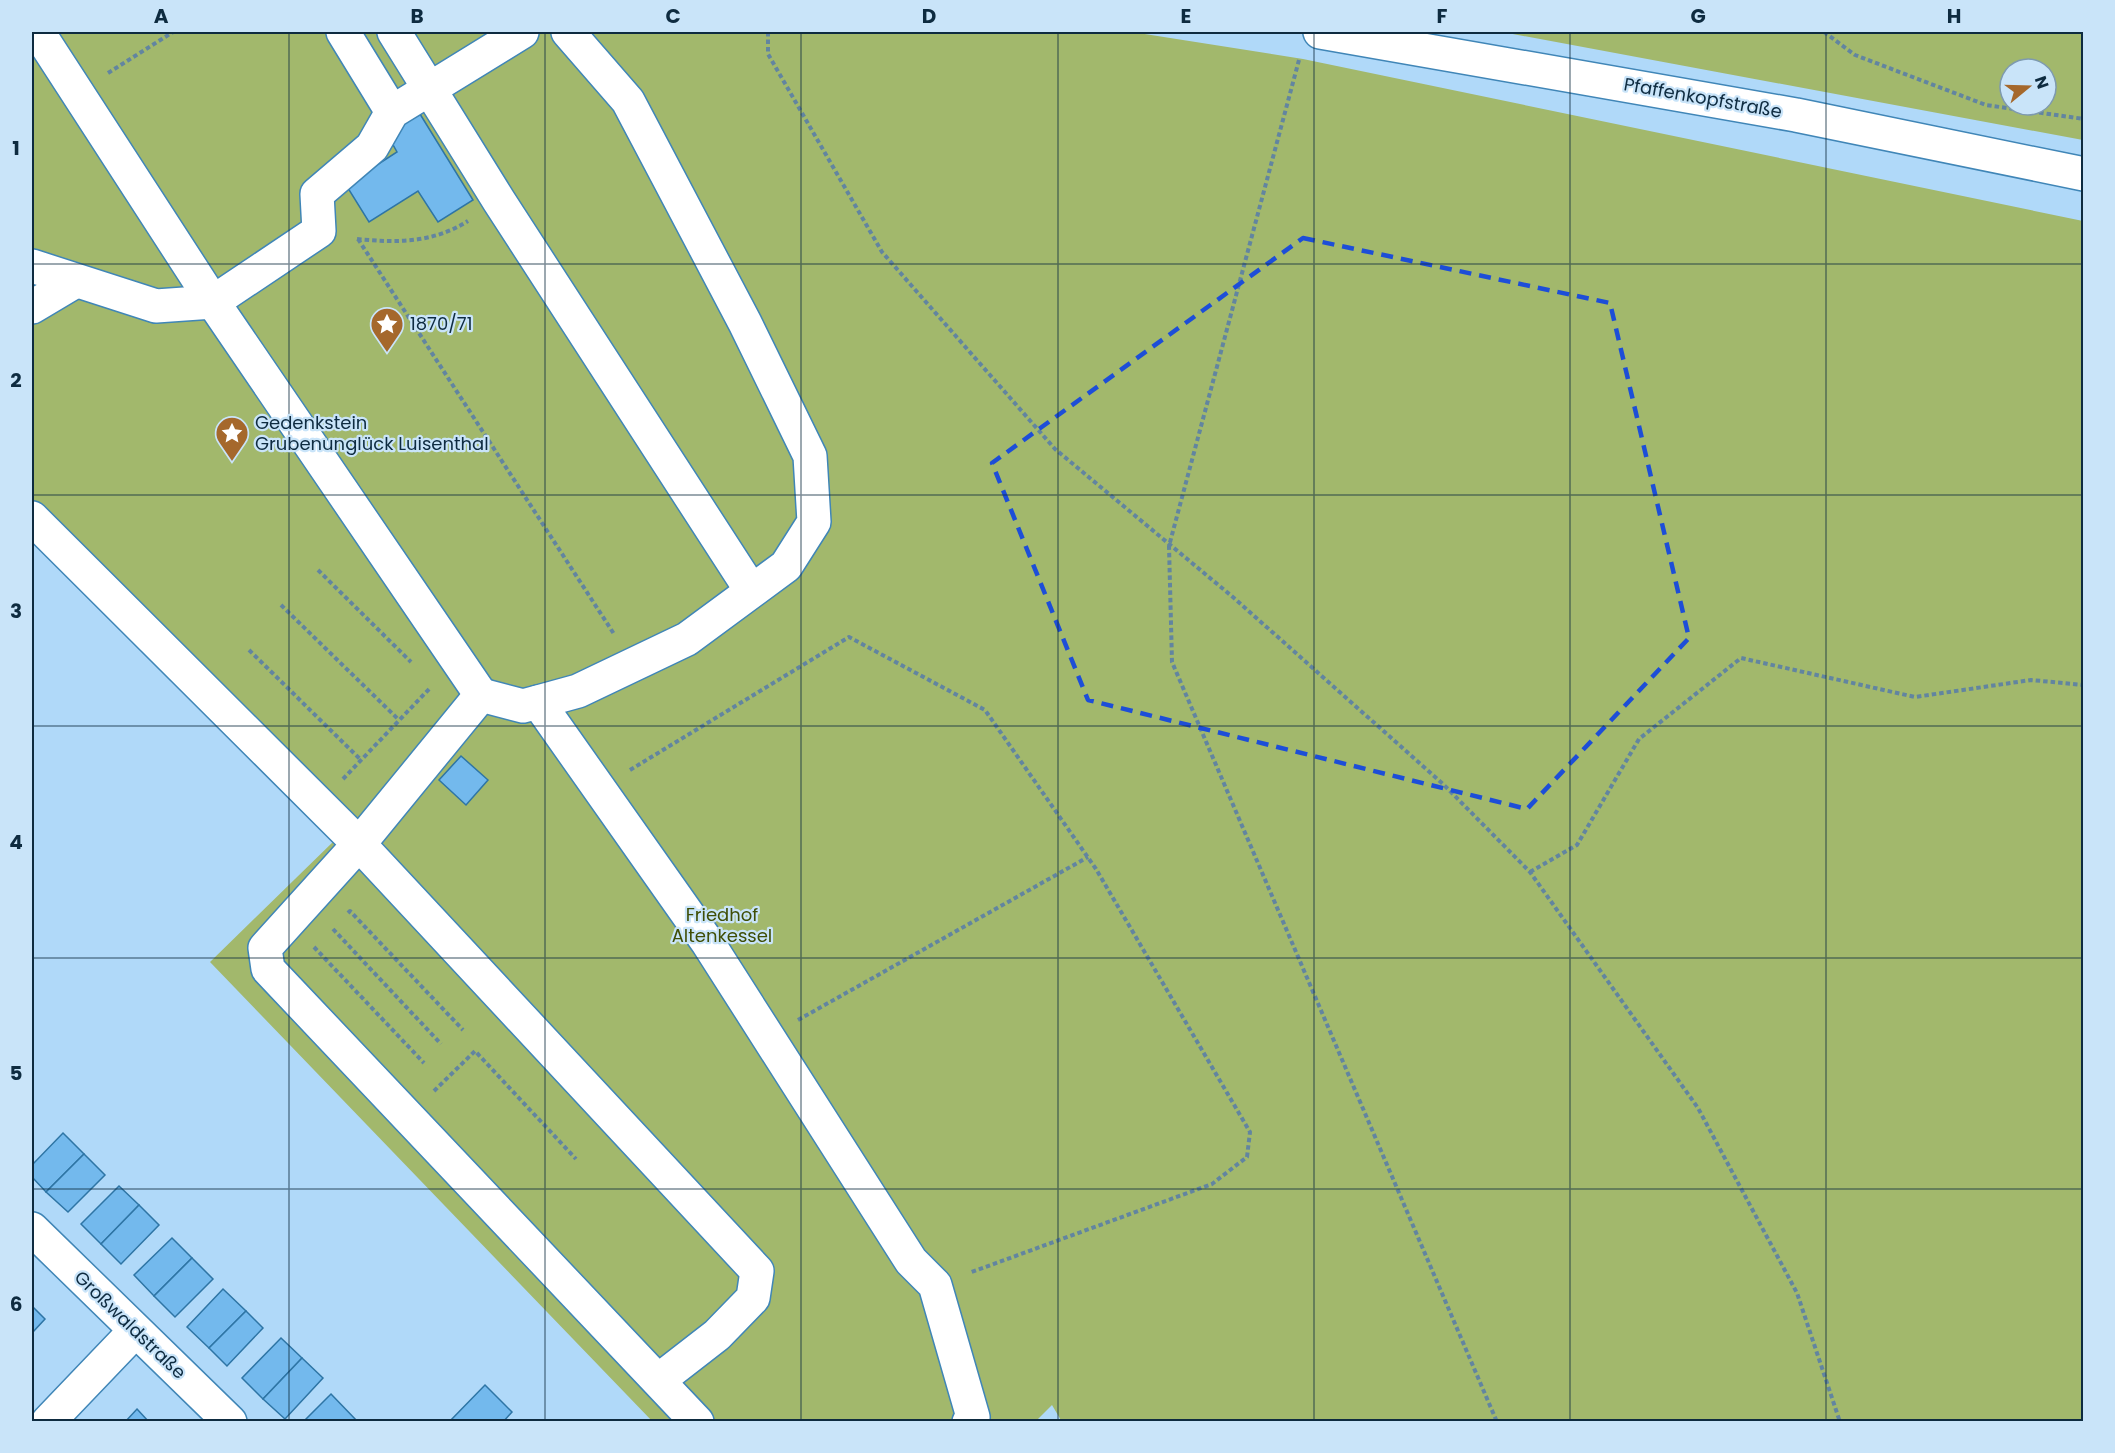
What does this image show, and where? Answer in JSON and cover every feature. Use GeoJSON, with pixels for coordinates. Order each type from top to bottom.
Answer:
{"type":"FeatureCollection","features":[{"type":"Feature","properties":{"kind":"street"},"geometry":{"type":"LineString","coordinates":[[38,32],[213,302],[481,695],[523,706],[578,691],[687,639],[786,566],[814,522],[810,456],[745,322],[628,101],[568,32]]}},
{"type":"Feature","properties":{"kind":"street"},"geometry":{"type":"LineString","coordinates":[[343,32],[392,111]]}},
{"type":"Feature","properties":{"kind":"street"},"geometry":{"type":"LineString","coordinates":[[394,32],[499,201],[752,590]]}},
{"type":"Feature","properties":{"kind":"street"},"geometry":{"type":"LineString","coordinates":[[32,266],[74,282],[156,306],[213,302],[319,231],[317,194],[372,147],[392,111],[522,32]]}},
{"type":"Feature","properties":{"kind":"street","name":"Pfaffenkopfstraße"},"geometry":{"type":"LineString","coordinates":[[1310,43],[1796,115],[2084,174]]}},
{"type":"Feature","properties":{"kind":"street"},"geometry":{"type":"LineString","coordinates":[[32,307],[74,282]]}},
{"type":"Feature","properties":{"kind":"street"},"geometry":{"type":"LineString","coordinates":[[32,518],[359,844],[757,1271],[753,1298],[717,1335],[659,1380]]}},
{"type":"Feature","properties":{"kind":"street"},"geometry":{"type":"LineString","coordinates":[[481,695],[359,844],[265,948],[268,969],[697,1422]]}},
{"type":"Feature","properties":{"kind":"street"},"geometry":{"type":"LineString","coordinates":[[538,702],[708,943],[910,1261],[935,1285],[972,1417],[969,1422]]}},
{"type":"Feature","properties":{"kind":"street","name":"Großwaldstraße"},"geometry":{"type":"LineString","coordinates":[[32,1228],[230,1422]]}},
{"type":"Feature","properties":{"kind":"street"},"geometry":{"type":"LineString","coordinates":[[48,1422],[135,1331]]}},
{"type":"Feature","properties":{"kind":"path"},"geometry":{"type":"LineString","coordinates":[[78,92],[173,32]]}},
{"type":"Feature","properties":{"kind":"path"},"geometry":{"type":"LineString","coordinates":[[768,32],[768,54],[882,252],[1055,449],[1234,598],[1443,784],[1530,872],[1698,1108],[1797,1293],[1840,1422]]}},
{"type":"Feature","properties":{"kind":"path"},"geometry":{"type":"LineString","coordinates":[[1824,32],[1855,55],[1986,105],[2084,119]]}},
{"type":"Feature","properties":{"kind":"path"},"geometry":{"type":"LineString","coordinates":[[1310,43],[1169,546],[1172,662],[1497,1422]]}},
{"type":"Feature","properties":{"kind":"path"},"geometry":{"type":"LineString","coordinates":[[319,231],[358,239],[412,242],[457,228],[499,201]]}},
{"type":"Feature","properties":{"kind":"path"},"geometry":{"type":"LineString","coordinates":[[358,239],[634,664]]}},
{"type":"Feature","properties":{"kind":"path"},"geometry":{"type":"LineString","coordinates":[[318,570],[417,668]]}},
{"type":"Feature","properties":{"kind":"path"},"geometry":{"type":"LineString","coordinates":[[281,605],[399,720]]}},
{"type":"Feature","properties":{"kind":"path"},"geometry":{"type":"LineString","coordinates":[[599,789],[849,637],[985,710],[1088,857],[1250,1132],[1247,1157],[1212,1184],[935,1285]]}},
{"type":"Feature","properties":{"kind":"path"},"geometry":{"type":"LineString","coordinates":[[249,650],[361,760]]}},
{"type":"Feature","properties":{"kind":"path"},"geometry":{"type":"LineString","coordinates":[[1530,872],[1577,845],[1639,740],[1741,658],[1915,697],[2031,680],[2084,685]]}},
{"type":"Feature","properties":{"kind":"path"},"geometry":{"type":"LineString","coordinates":[[318,804],[456,660]]}},
{"type":"Feature","properties":{"kind":"path"},"geometry":{"type":"LineString","coordinates":[[768,1037],[1088,857]]}},
{"type":"Feature","properties":{"kind":"path"},"geometry":{"type":"LineString","coordinates":[[344,916],[350,911],[463,1030]]}},
{"type":"Feature","properties":{"kind":"path"},"geometry":{"type":"LineString","coordinates":[[326,934],[338,922]]}},
{"type":"Feature","properties":{"kind":"path"},"geometry":{"type":"LineString","coordinates":[[332,928],[441,1044]]}},
{"type":"Feature","properties":{"kind":"path"},"geometry":{"type":"LineString","coordinates":[[278,981],[320,940]]}},
{"type":"Feature","properties":{"kind":"path"},"geometry":{"type":"LineString","coordinates":[[313,946],[424,1063]]}},
{"type":"Feature","properties":{"kind":"path"},"geometry":{"type":"LineString","coordinates":[[407,1117],[475,1051],[576,1159]]}},
{"type":"Feature","properties":{"kind":"highlighted area"},"geometry":{"type":"Polygon","coordinates":[[[1303,238],[1610,303],[1689,638],[1527,809],[1088,700],[992,463],[1303,238]]]}},
{"type":"Feature","properties":{"kind":"green space","name":"Friedhof Altenkessel"},"geometry":{"type":"Polygon","coordinates":[[[32,32],[1132,32],[1303,59],[2083,221],[2083,1421],[1062,1422],[1052,1405],[1035,1422],[652,1421],[210,962],[336,839],[32,542],[32,32]]]}},
{"type":"Feature","properties":{"kind":"green space"},"geometry":{"type":"Polygon","coordinates":[[[1502,32],[2083,32],[2083,140],[1502,32]]]}},
{"type":"Feature","properties":{"kind":"building"},"geometry":{"type":"Polygon","coordinates":[[[420,114],[473,200],[438,222],[418,191],[369,222],[346,185],[397,152],[387,134],[420,114]]]}},
{"type":"Feature","properties":{"kind":"building"},"geometry":{"type":"Polygon","coordinates":[[[461,756],[488,780],[466,805],[439,780],[461,756]]]}},
{"type":"Feature","properties":{"kind":"building"},"geometry":{"type":"Polygon","coordinates":[[[63,1133],[84,1154],[46,1192],[32,1177],[32,1165],[63,1133]]]}},
{"type":"Feature","properties":{"kind":"building"},"geometry":{"type":"Polygon","coordinates":[[[84,1154],[105,1175],[68,1212],[46,1192],[84,1154]]]}},
{"type":"Feature","properties":{"kind":"building"},"geometry":{"type":"Polygon","coordinates":[[[119,1186],[139,1205],[101,1244],[81,1224],[119,1186]]]}},
{"type":"Feature","properties":{"kind":"building"},"geometry":{"type":"Polygon","coordinates":[[[139,1205],[159,1225],[121,1264],[101,1244],[139,1205]]]}},
{"type":"Feature","properties":{"kind":"building"},"geometry":{"type":"Polygon","coordinates":[[[172,1238],[192,1258],[154,1296],[134,1275],[172,1238]]]}},
{"type":"Feature","properties":{"kind":"building"},"geometry":{"type":"Polygon","coordinates":[[[192,1258],[213,1279],[175,1317],[154,1296],[192,1258]]]}},
{"type":"Feature","properties":{"kind":"building"},"geometry":{"type":"Polygon","coordinates":[[[223,1289],[246,1311],[209,1348],[187,1327],[223,1289]]]}},
{"type":"Feature","properties":{"kind":"building"},"geometry":{"type":"Polygon","coordinates":[[[32,1306],[45,1319],[32,1333],[32,1306]]]}},
{"type":"Feature","properties":{"kind":"building"},"geometry":{"type":"Polygon","coordinates":[[[246,1311],[263,1328],[227,1366],[209,1348],[246,1311]]]}},
{"type":"Feature","properties":{"kind":"building"},"geometry":{"type":"Polygon","coordinates":[[[281,1338],[302,1358],[263,1399],[242,1378],[281,1338]]]}},
{"type":"Feature","properties":{"kind":"building"},"geometry":{"type":"Polygon","coordinates":[[[302,1358],[323,1378],[285,1419],[263,1399],[302,1358]]]}},
{"type":"Feature","properties":{"kind":"building"},"geometry":{"type":"Polygon","coordinates":[[[485,1385],[512,1412],[503,1422],[449,1422],[485,1385]]]}},
{"type":"Feature","properties":{"kind":"building"},"geometry":{"type":"Polygon","coordinates":[[[331,1394],[358,1422],[303,1422],[331,1394]]]}},
{"type":"Feature","properties":{"kind":"building"},"geometry":{"type":"Polygon","coordinates":[[[137,1409],[149,1422],[125,1422],[137,1409]]]}},
{"type":"Feature","properties":{"kind":"place","name":"1870/71"},"geometry":{"type":"Point","coordinates":[387,353]}},
{"type":"Feature","properties":{"kind":"place","name":"Gedenkstein Grubenunglück Luisenthal"},"geometry":{"type":"Point","coordinates":[232,462]}}]}
